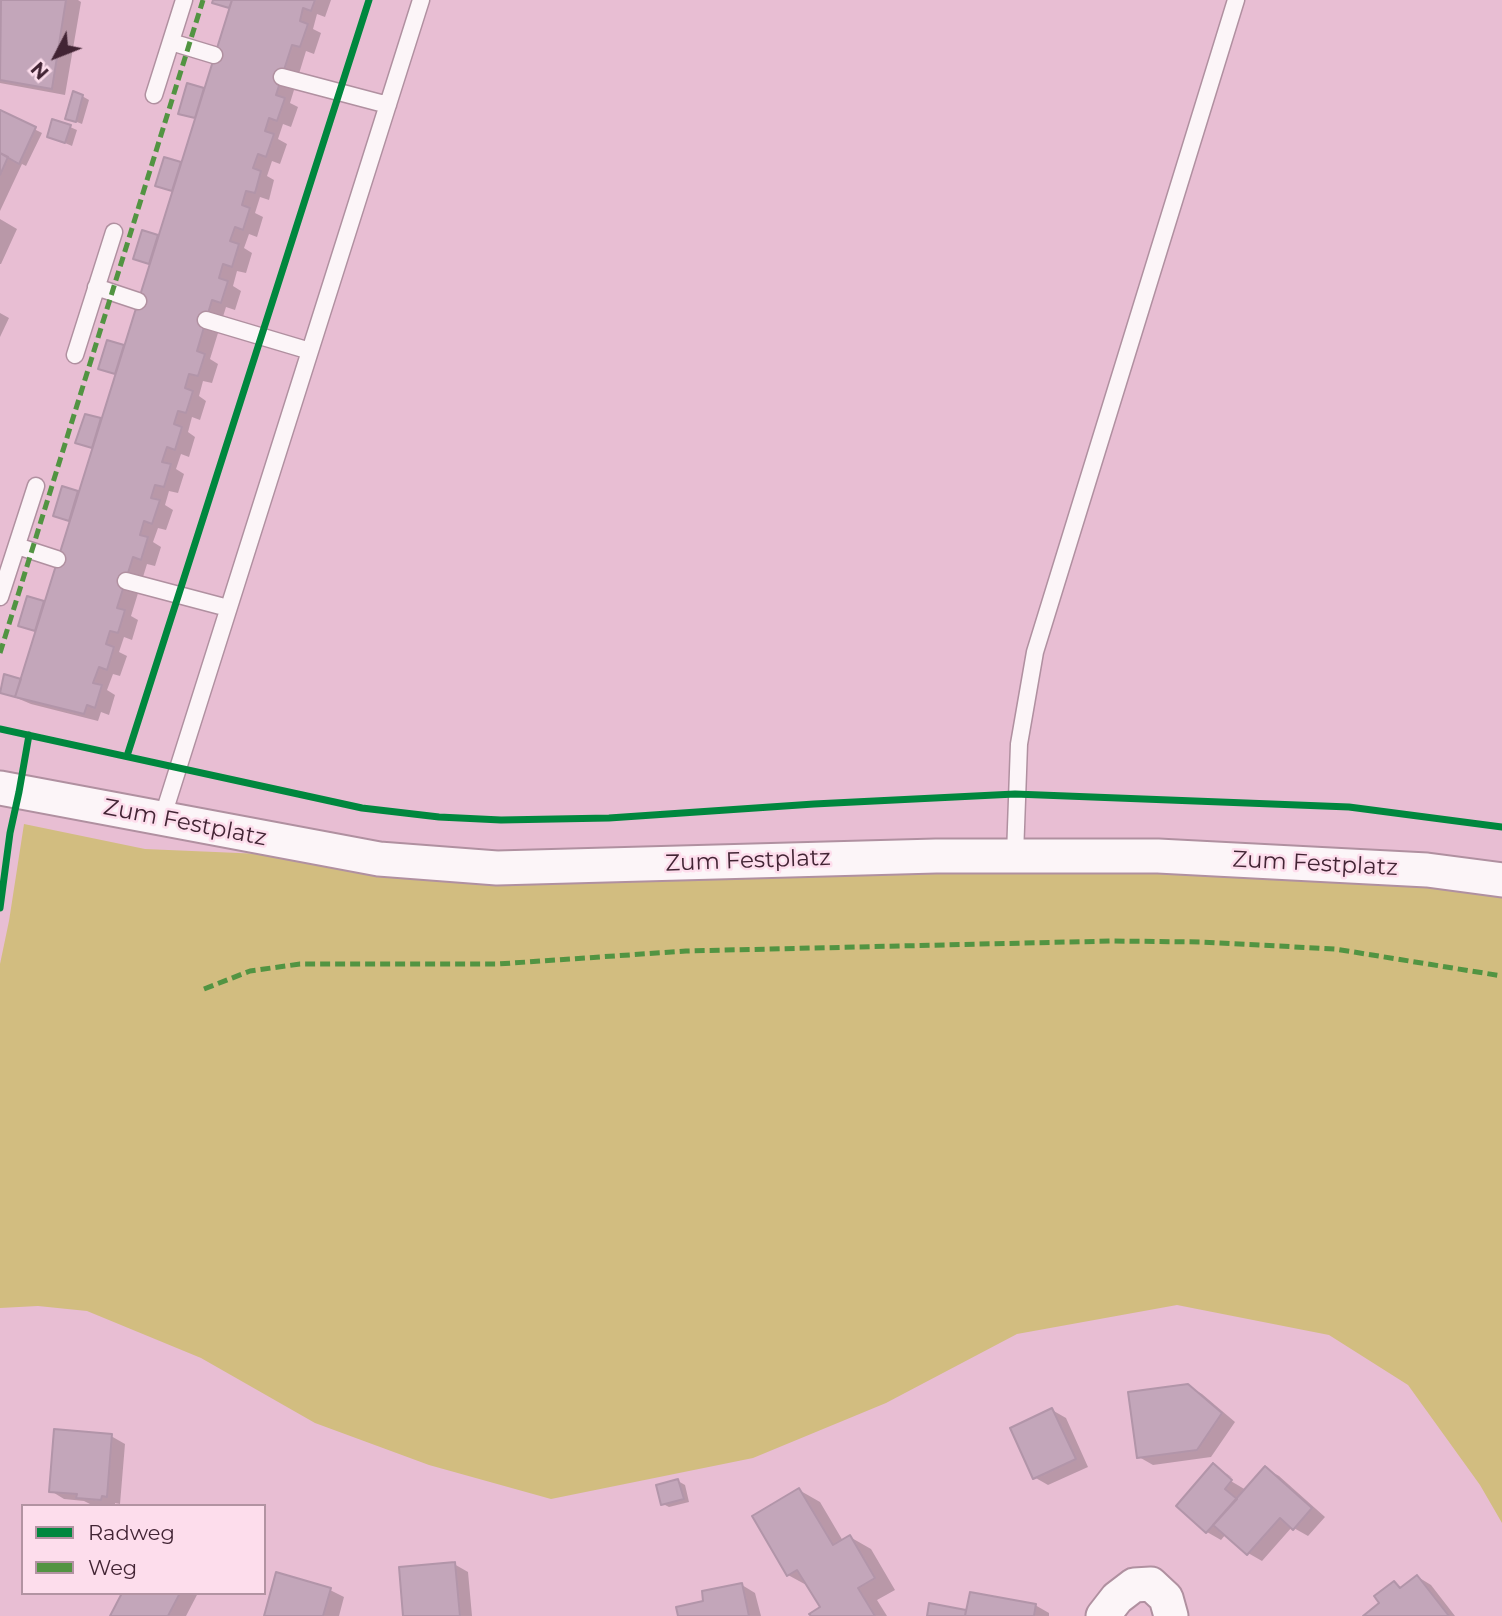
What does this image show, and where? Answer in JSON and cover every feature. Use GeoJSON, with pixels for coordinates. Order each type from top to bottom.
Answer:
{"type":"FeatureCollection","features":[{"type":"Feature","properties":{"kind":"street","name":"Zum Festplatz"},"geometry":{"type":"LineString","coordinates":[[0,788],[379,859],[497,868],[1015,855],[1158,856],[1427,870],[1502,880]]}},
{"type":"Feature","properties":{"kind":"street"},"geometry":{"type":"LineString","coordinates":[[1103,1616],[1117,1598],[1134,1585],[1151,1584],[1166,1598],[1171,1616]]}},
{"type":"Feature","properties":{"kind":"lane"},"geometry":{"type":"LineString","coordinates":[[154,95],[184,0]]}},
{"type":"Feature","properties":{"kind":"lane"},"geometry":{"type":"LineString","coordinates":[[162,818],[421,0]]}},
{"type":"Feature","properties":{"kind":"lane"},"geometry":{"type":"LineString","coordinates":[[1015,855],[1019,744],[1035,652],[1236,0]]}},
{"type":"Feature","properties":{"kind":"lane"},"geometry":{"type":"LineString","coordinates":[[171,42],[214,55]]}},
{"type":"Feature","properties":{"kind":"lane"},"geometry":{"type":"LineString","coordinates":[[282,76],[387,105]]}},
{"type":"Feature","properties":{"kind":"lane"},"geometry":{"type":"LineString","coordinates":[[75,355],[114,232]]}},
{"type":"Feature","properties":{"kind":"lane"},"geometry":{"type":"LineString","coordinates":[[96,287],[138,301]]}},
{"type":"Feature","properties":{"kind":"lane"},"geometry":{"type":"LineString","coordinates":[[206,320],[310,351]]}},
{"type":"Feature","properties":{"kind":"lane"},"geometry":{"type":"LineString","coordinates":[[0,597],[36,486]]}},
{"type":"Feature","properties":{"kind":"lane"},"geometry":{"type":"LineString","coordinates":[[17,546],[57,559]]}},
{"type":"Feature","properties":{"kind":"lane"},"geometry":{"type":"LineString","coordinates":[[126,581],[228,608]]}},
{"type":"Feature","properties":{"kind":"shaded area"},"geometry":{"type":"Polygon","coordinates":[[[24,824],[145,849],[379,859],[936,856],[1502,880],[1502,1523],[1480,1485],[1408,1385],[1329,1335],[1177,1305],[1017,1334],[886,1403],[753,1458],[551,1499],[429,1465],[315,1423],[201,1358],[87,1311],[38,1306],[0,1308],[0,964],[24,824]]]}},
{"type":"Feature","properties":{"kind":"building"},"geometry":{"type":"Polygon","coordinates":[[[1,0],[66,0],[52,89],[0,80],[1,0]]]}},
{"type":"Feature","properties":{"kind":"building"},"geometry":{"type":"Polygon","coordinates":[[[213,0],[232,0],[229,8],[212,3],[213,0]]]}},
{"type":"Feature","properties":{"kind":"building"},"geometry":{"type":"Polygon","coordinates":[[[232,0],[315,0],[311,11],[303,8],[300,21],[308,24],[300,47],[292,45],[276,95],[285,98],[277,121],[269,118],[265,131],[274,134],[266,157],[258,154],[253,168],[261,171],[255,193],[246,191],[242,205],[250,208],[243,230],[235,227],[230,241],[239,244],[232,267],[223,264],[219,278],[228,281],[221,303],[212,300],[197,351],[205,354],[198,376],[189,374],[185,388],[193,391],[186,413],[178,411],[174,424],[182,427],[175,450],[167,447],[162,462],[171,464],[164,487],[155,485],[151,498],[160,500],[152,524],[144,521],[140,535],[148,537],[141,560],[133,557],[117,608],[125,610],[118,633],[110,631],[106,644],[114,647],[107,670],[99,667],[93,683],[102,685],[95,708],[87,705],[84,714],[15,697],[232,0]]]}},
{"type":"Feature","properties":{"kind":"building"},"geometry":{"type":"Polygon","coordinates":[[[187,83],[204,88],[195,118],[178,114],[187,83]]]}},
{"type":"Feature","properties":{"kind":"building"},"geometry":{"type":"Polygon","coordinates":[[[73,91],[83,95],[76,122],[65,119],[73,91]]]}},
{"type":"Feature","properties":{"kind":"building"},"geometry":{"type":"Polygon","coordinates":[[[0,110],[36,127],[19,164],[0,153],[0,110]]]}},
{"type":"Feature","properties":{"kind":"building"},"geometry":{"type":"Polygon","coordinates":[[[52,119],[71,125],[65,143],[47,137],[52,119]]]}},
{"type":"Feature","properties":{"kind":"building"},"geometry":{"type":"Polygon","coordinates":[[[0,153],[8,157],[0,175],[0,153]]]}},
{"type":"Feature","properties":{"kind":"building"},"geometry":{"type":"Polygon","coordinates":[[[164,157],[181,162],[172,191],[155,186],[164,157]]]}},
{"type":"Feature","properties":{"kind":"building"},"geometry":{"type":"Polygon","coordinates":[[[142,230],[158,235],[149,264],[133,259],[142,230]]]}},
{"type":"Feature","properties":{"kind":"building"},"geometry":{"type":"Polygon","coordinates":[[[107,340],[124,345],[115,374],[98,369],[107,340]]]}},
{"type":"Feature","properties":{"kind":"building"},"geometry":{"type":"Polygon","coordinates":[[[85,414],[101,418],[92,448],[75,443],[85,414]]]}},
{"type":"Feature","properties":{"kind":"building"},"geometry":{"type":"Polygon","coordinates":[[[62,486],[78,491],[69,521],[53,516],[62,486]]]}},
{"type":"Feature","properties":{"kind":"building"},"geometry":{"type":"Polygon","coordinates":[[[27,596],[44,601],[35,631],[18,626],[27,596]]]}},
{"type":"Feature","properties":{"kind":"building"},"geometry":{"type":"Polygon","coordinates":[[[4,674],[21,679],[15,697],[0,693],[4,674]]]}},
{"type":"Feature","properties":{"kind":"building"},"geometry":{"type":"Polygon","coordinates":[[[1188,1384],[1222,1413],[1197,1450],[1137,1458],[1128,1392],[1188,1384]]]}},
{"type":"Feature","properties":{"kind":"building"},"geometry":{"type":"Polygon","coordinates":[[[1052,1408],[1076,1459],[1033,1479],[1010,1428],[1052,1408]]]}},
{"type":"Feature","properties":{"kind":"building"},"geometry":{"type":"Polygon","coordinates":[[[54,1429],[112,1434],[107,1497],[102,1496],[101,1500],[76,1498],[77,1494],[49,1492],[54,1429]]]}},
{"type":"Feature","properties":{"kind":"building"},"geometry":{"type":"Polygon","coordinates":[[[1213,1463],[1232,1480],[1225,1489],[1237,1499],[1206,1533],[1176,1506],[1213,1463]]]}},
{"type":"Feature","properties":{"kind":"building"},"geometry":{"type":"Polygon","coordinates":[[[1265,1466],[1312,1508],[1293,1530],[1280,1518],[1247,1555],[1213,1525],[1265,1466]]]}},
{"type":"Feature","properties":{"kind":"building"},"geometry":{"type":"Polygon","coordinates":[[[678,1479],[684,1499],[661,1505],[656,1485],[678,1479]]]}},
{"type":"Feature","properties":{"kind":"building"},"geometry":{"type":"Polygon","coordinates":[[[799,1488],[833,1545],[850,1535],[875,1578],[858,1588],[875,1616],[809,1614],[820,1607],[797,1570],[787,1576],[752,1516],[799,1488]]]}},
{"type":"Feature","properties":{"kind":"building"},"geometry":{"type":"Polygon","coordinates":[[[455,1562],[460,1616],[403,1616],[399,1567],[455,1562]]]}},
{"type":"Feature","properties":{"kind":"building"},"geometry":{"type":"Polygon","coordinates":[[[276,1572],[331,1588],[323,1616],[264,1616],[276,1572]]]}},
{"type":"Feature","properties":{"kind":"building"},"geometry":{"type":"Polygon","coordinates":[[[1417,1575],[1449,1616],[1363,1616],[1379,1603],[1374,1596],[1394,1581],[1400,1588],[1417,1575]]]}},
{"type":"Feature","properties":{"kind":"building"},"geometry":{"type":"Polygon","coordinates":[[[742,1583],[749,1616],[678,1616],[676,1607],[703,1601],[702,1591],[742,1583]]]}},
{"type":"Feature","properties":{"kind":"building"},"geometry":{"type":"Polygon","coordinates":[[[970,1592],[1036,1604],[1034,1616],[965,1616],[970,1592]]]}},
{"type":"Feature","properties":{"kind":"building"},"geometry":{"type":"Polygon","coordinates":[[[121,1595],[179,1595],[168,1616],[110,1616],[121,1595]]]}},
{"type":"Feature","properties":{"kind":"building"},"geometry":{"type":"Polygon","coordinates":[[[929,1603],[966,1610],[965,1616],[927,1616],[929,1603]]]}},
{"type":"Feature","properties":{"kind":"marked path"},"geometry":{"type":"LineString","coordinates":[[0,653],[203,0]]}},
{"type":"Feature","properties":{"kind":"marked path"},"geometry":{"type":"LineString","coordinates":[[204,989],[250,971],[300,964],[498,964],[686,951],[1112,941],[1201,942],[1335,949],[1502,976]]}},
{"type":"Feature","properties":{"kind":"cycle path"},"geometry":{"type":"LineString","coordinates":[[127,756],[369,0]]}},
{"type":"Feature","properties":{"kind":"cycle path"},"geometry":{"type":"LineString","coordinates":[[0,729],[362,808],[439,817],[501,820],[609,818],[1015,794],[1349,807],[1502,827]]}},
{"type":"Feature","properties":{"kind":"cycle path"},"geometry":{"type":"LineString","coordinates":[[0,908],[10,833],[29,735]]}}]}
